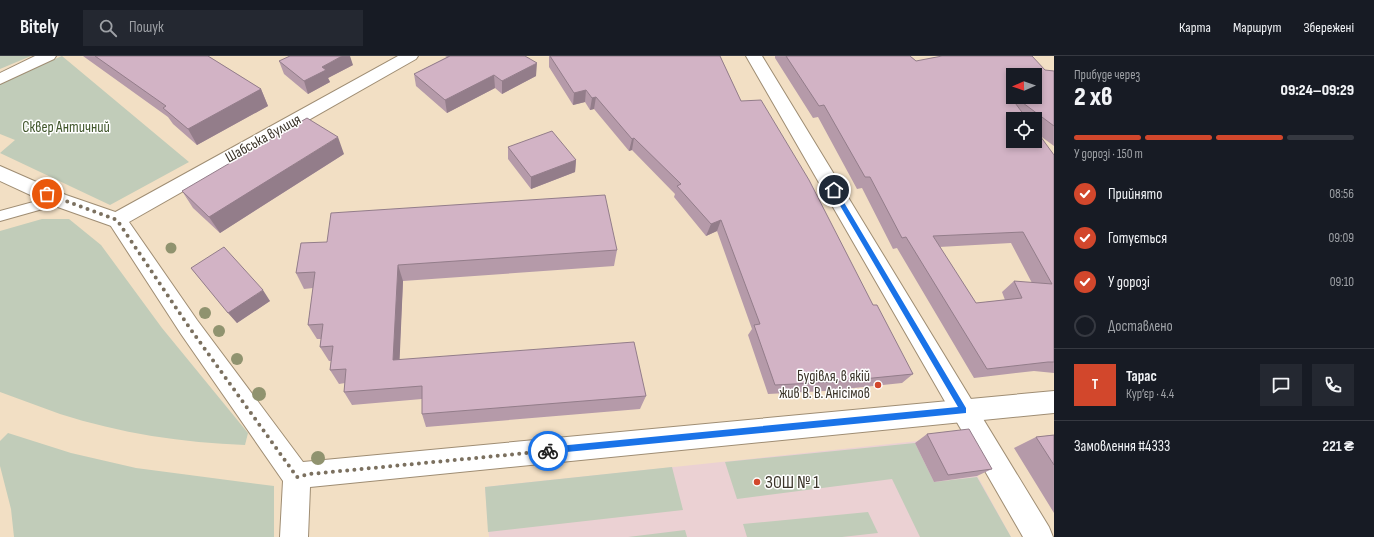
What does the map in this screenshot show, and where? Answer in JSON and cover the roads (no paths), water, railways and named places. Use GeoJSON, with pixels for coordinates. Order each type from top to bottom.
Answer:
{"type":"FeatureCollection","features":[{"type":"Feature","properties":{"kind":"street"},"geometry":{"type":"LineString","coordinates":[[0,79],[48,56]]}},
{"type":"Feature","properties":{"kind":"street","name":"Шабська вулиця"},"geometry":{"type":"LineString","coordinates":[[117,220],[410,56]]}},
{"type":"Feature","properties":{"kind":"street"},"geometry":{"type":"LineString","coordinates":[[754,56],[1039,537]]}},
{"type":"Feature","properties":{"kind":"street"},"geometry":{"type":"LineString","coordinates":[[0,173],[59,200],[117,220],[189,327],[297,477],[294,537]]}},
{"type":"Feature","properties":{"kind":"street"},"geometry":{"type":"LineString","coordinates":[[297,477],[325,473],[1054,402]]}},
{"type":"Feature","properties":{"kind":"lane"},"geometry":{"type":"LineString","coordinates":[[0,216],[59,200]]}},
{"type":"Feature","properties":{"kind":"place","name":"Будівля, в якій жив В. В. Анісімов"},"geometry":{"type":"Point","coordinates":[878,385]}},
{"type":"Feature","properties":{"kind":"place","name":"ЗОШ № 1"},"geometry":{"type":"Point","coordinates":[757,482]}},
{"type":"Feature","properties":{"kind":"park label","name":"Сквер Античний"},"geometry":{"type":"Point","coordinates":[66,127]}}]}
